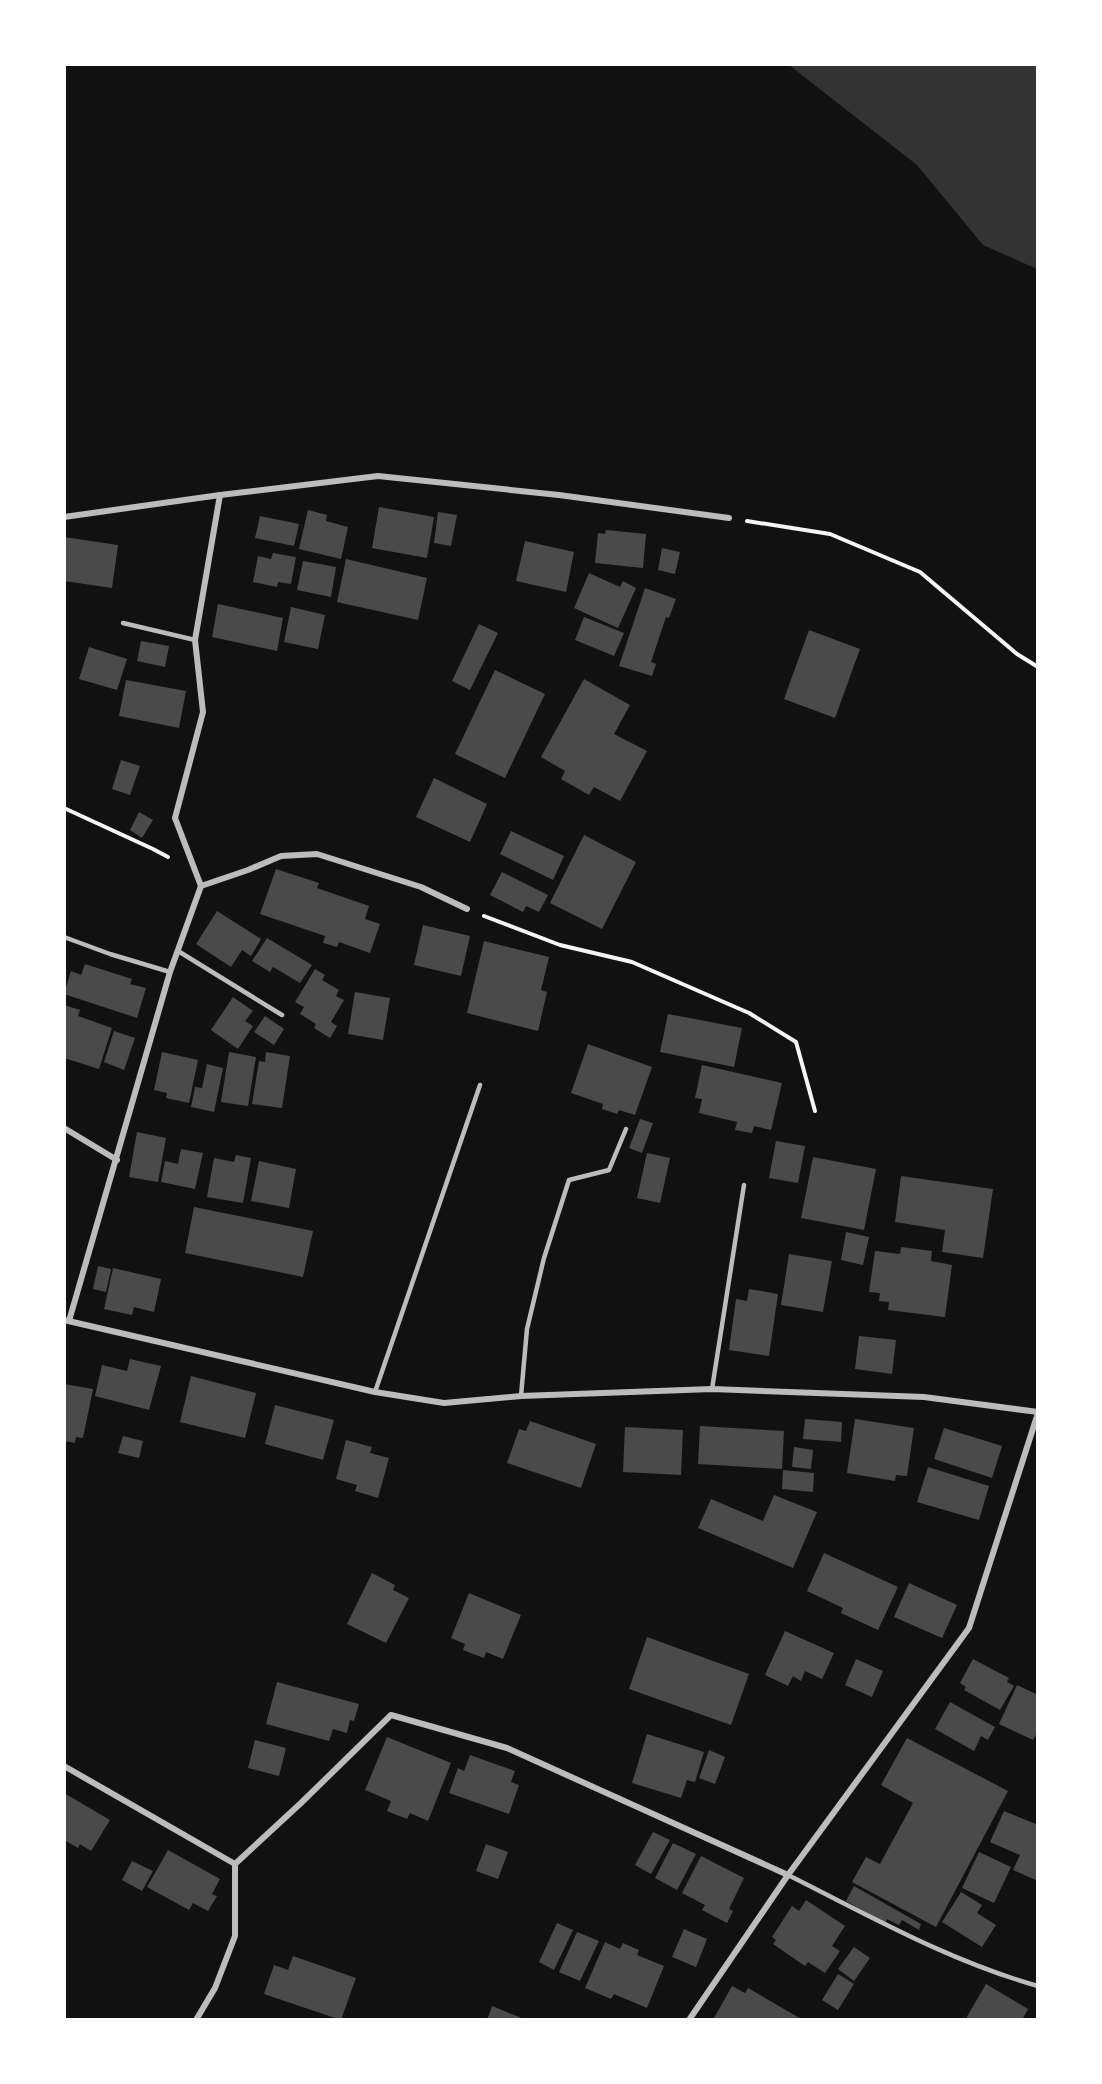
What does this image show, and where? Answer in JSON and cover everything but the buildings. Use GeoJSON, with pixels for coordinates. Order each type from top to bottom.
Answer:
{"type":"FeatureCollection","features":[{"type":"Feature","properties":{"kind":"street"},"geometry":{"type":"LineString","coordinates":[[64,517],[378,476],[569,496],[729,518]]}},
{"type":"Feature","properties":{"kind":"street"},"geometry":{"type":"LineString","coordinates":[[220,495],[195,640],[203,712],[175,818],[201,886],[170,972],[117,1160],[67,1321],[375,1392],[444,1403],[520,1396],[712,1389],[924,1397],[1038,1412],[969,1628],[788,1875],[689,2019]]}},
{"type":"Feature","properties":{"kind":"street"},"geometry":{"type":"LineString","coordinates":[[201,886],[281,856],[317,854],[421,887],[467,909]]}},
{"type":"Feature","properties":{"kind":"street"},"geometry":{"type":"LineString","coordinates":[[64,1128],[117,1160]]}},
{"type":"Feature","properties":{"kind":"street"},"geometry":{"type":"LineString","coordinates":[[196,2019],[215,1988],[235,1936],[235,1864],[391,1715],[507,1748],[788,1875]]}},
{"type":"Feature","properties":{"kind":"street"},"geometry":{"type":"LineString","coordinates":[[64,1766],[235,1864]]}},
{"type":"Feature","properties":{"kind":"lane"},"geometry":{"type":"LineString","coordinates":[[123,623],[195,640]]}},
{"type":"Feature","properties":{"kind":"lane"},"geometry":{"type":"LineString","coordinates":[[64,938],[170,972]]}},
{"type":"Feature","properties":{"kind":"lane"},"geometry":{"type":"LineString","coordinates":[[178,951],[282,1015]]}},
{"type":"Feature","properties":{"kind":"lane"},"geometry":{"type":"LineString","coordinates":[[375,1392],[480,1085]]}},
{"type":"Feature","properties":{"kind":"lane"},"geometry":{"type":"LineString","coordinates":[[520,1396],[527,1329],[544,1258],[569,1180],[609,1170],[626,1129]]}},
{"type":"Feature","properties":{"kind":"lane"},"geometry":{"type":"LineString","coordinates":[[712,1389],[744,1185]]}},
{"type":"Feature","properties":{"kind":"lane"},"geometry":{"type":"LineString","coordinates":[[788,1875],[905,1936],[1007,1978],[1038,1986]]}},
{"type":"Feature","properties":{"kind":"path"},"geometry":{"type":"LineString","coordinates":[[729,518],[830,534],[920,572],[1017,654],[1038,667]]}},
{"type":"Feature","properties":{"kind":"path"},"geometry":{"type":"LineString","coordinates":[[64,808],[153,849],[196,875]]}},
{"type":"Feature","properties":{"kind":"path"},"geometry":{"type":"LineString","coordinates":[[467,909],[560,945],[632,962],[749,1013],[796,1042],[815,1111]]}},
{"type":"Feature","properties":{"kind":"shaded area"},"geometry":{"type":"Polygon","coordinates":[[[789,65],[1037,65],[1037,269],[983,245],[917,165],[789,65]]]}}]}
